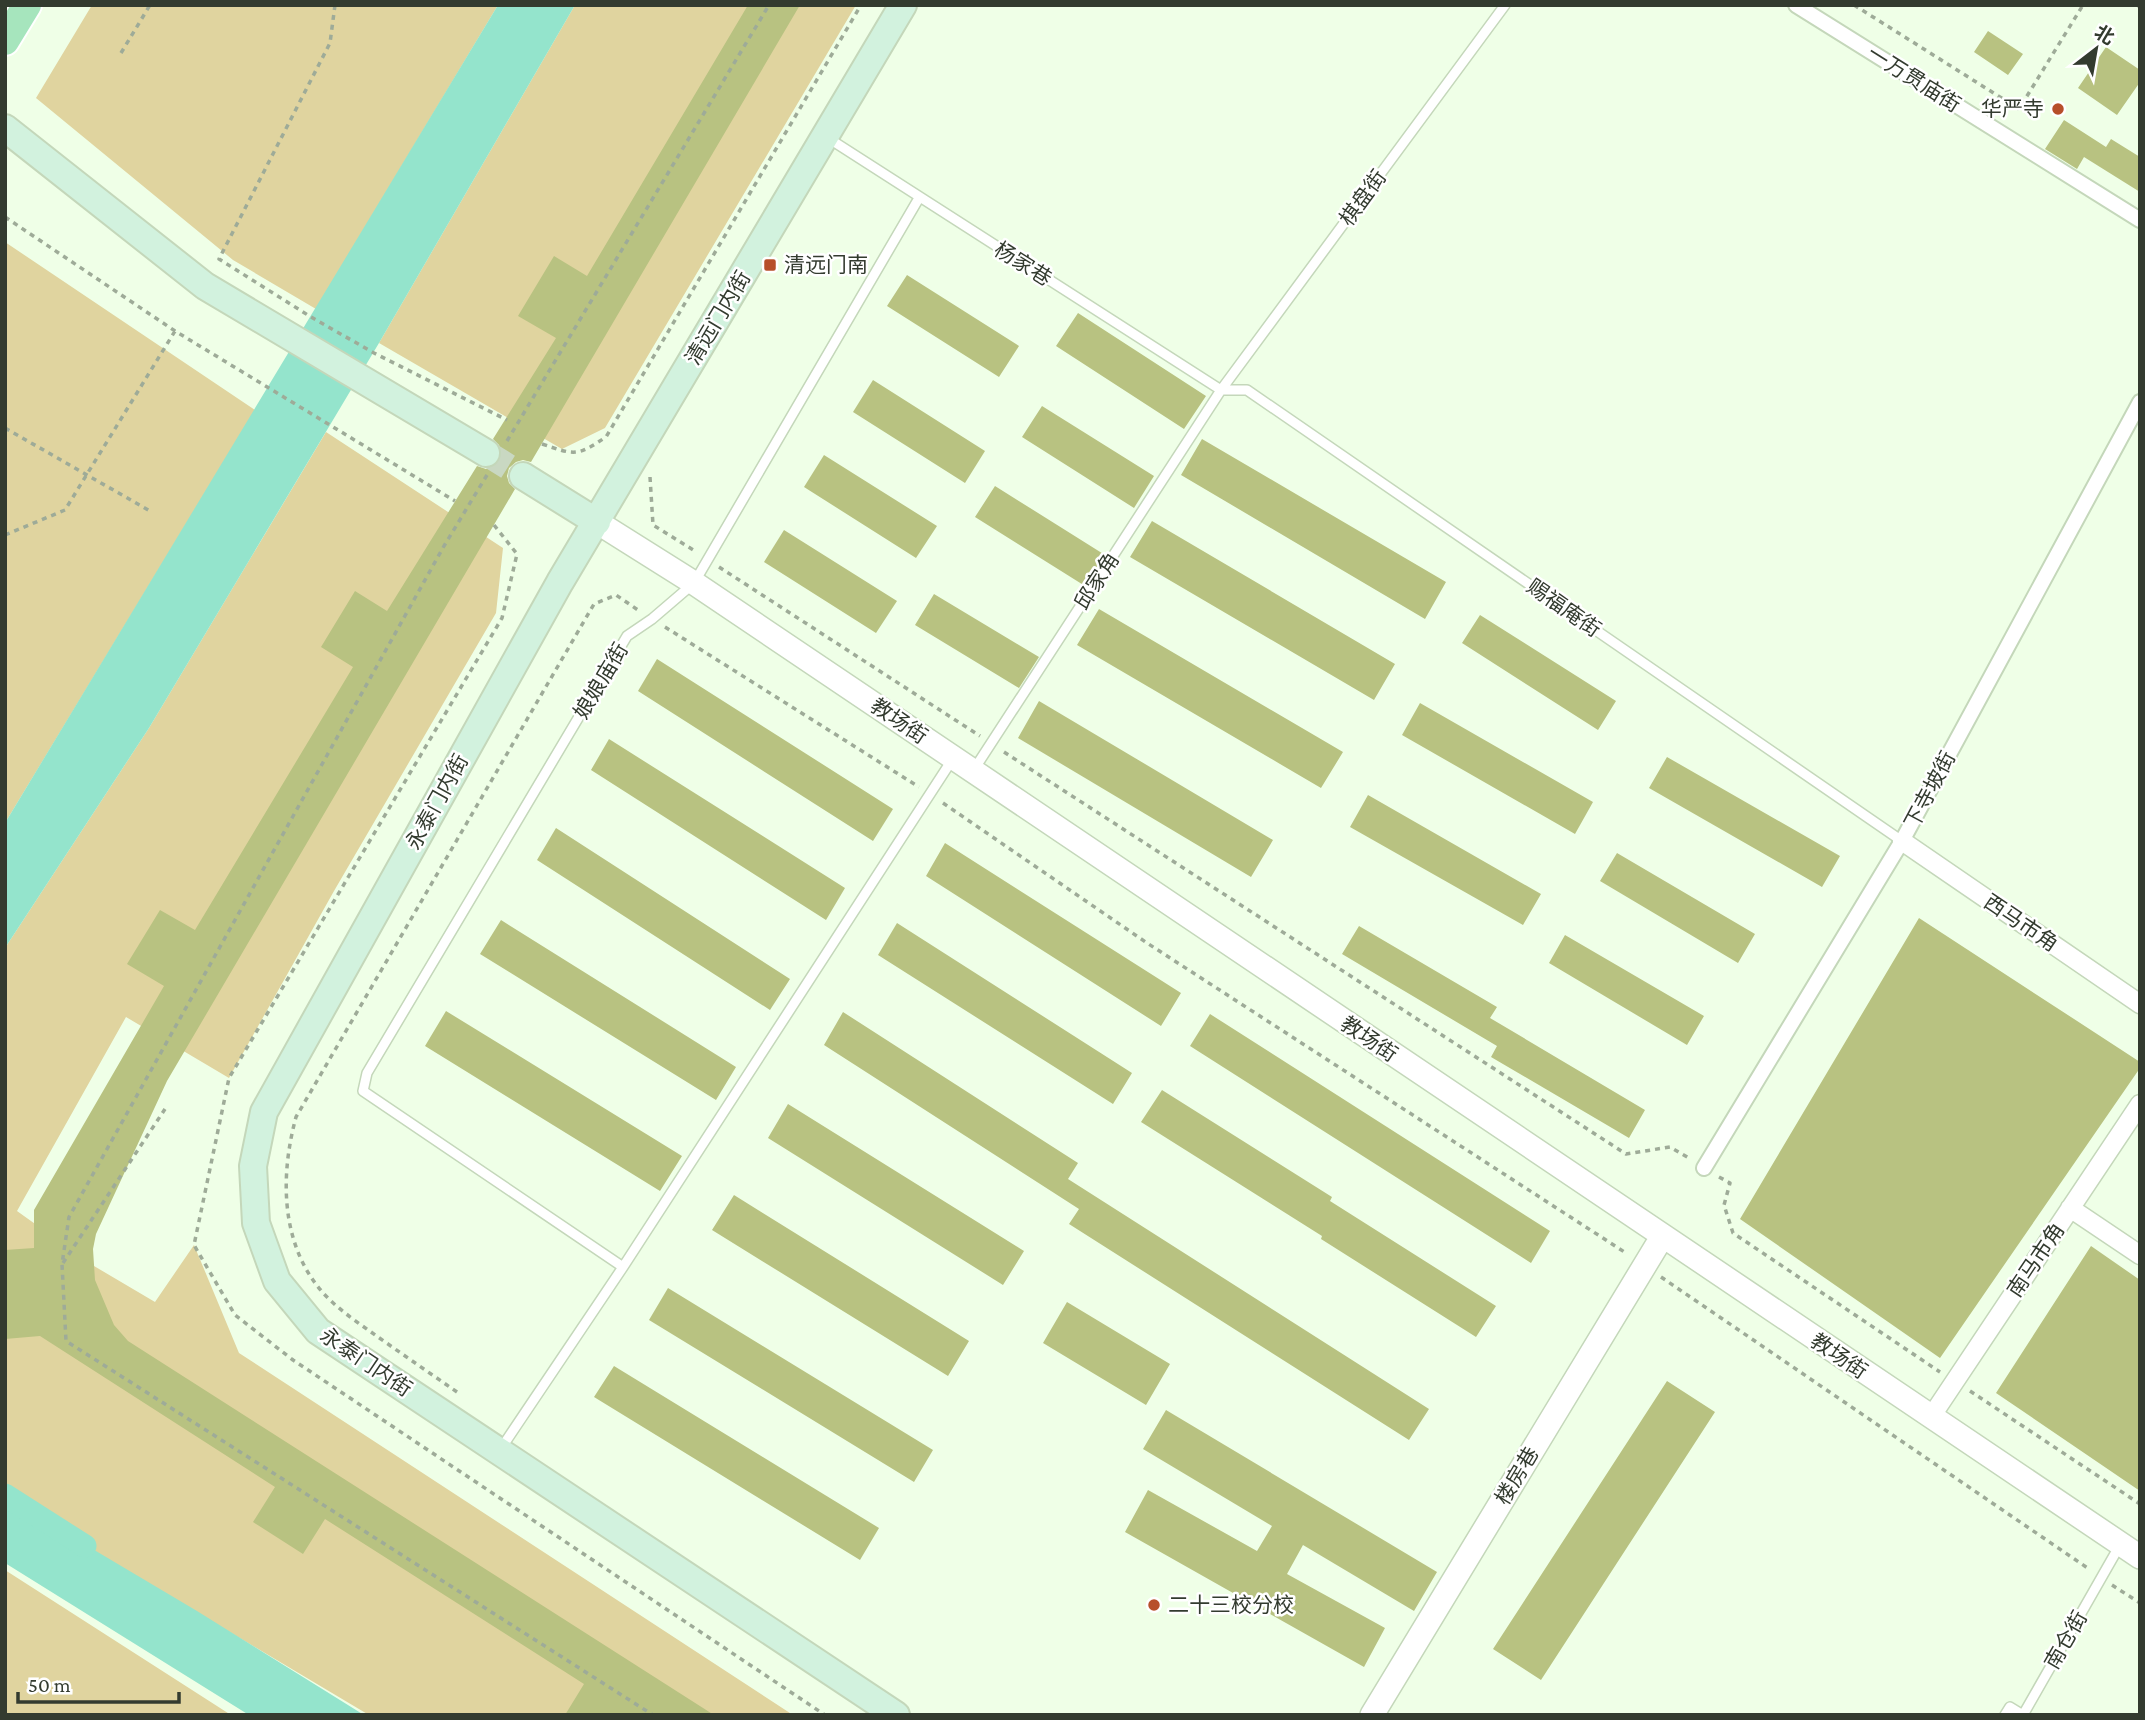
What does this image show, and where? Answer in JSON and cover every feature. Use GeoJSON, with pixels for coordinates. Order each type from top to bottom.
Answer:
{"type":"FeatureCollection","features":[{"type":"Feature","properties":{"kind":"main road"},"geometry":{"type":"LineString","coordinates":[[5,41],[27,5]]}},
{"type":"Feature","properties":{"kind":"main road","name":"清远门内街"},"geometry":{"type":"LineString","coordinates":[[597,522],[903,5]]}},
{"type":"Feature","properties":{"kind":"main road"},"geometry":{"type":"LineString","coordinates":[[5,128],[205,286],[486,453]]}},
{"type":"Feature","properties":{"kind":"main road"},"geometry":{"type":"LineString","coordinates":[[523,476],[597,522]]}},
{"type":"Feature","properties":{"kind":"main road","name":"永泰门内街"},"geometry":{"type":"LineString","coordinates":[[597,522],[560,582],[264,1112],[253,1166],[256,1223],[277,1281],[318,1331],[897,1715]]}},
{"type":"Feature","properties":{"kind":"street","name":"一万贯庙街"},"geometry":{"type":"LineString","coordinates":[[1796,5],[2140,220]]}},
{"type":"Feature","properties":{"kind":"street","name":"下寺坡街"},"geometry":{"type":"LineString","coordinates":[[1704,1168],[1902,841],[2140,402]]}},
{"type":"Feature","properties":{"kind":"street","name":"教场街"},"geometry":{"type":"LineString","coordinates":[[597,522],[694,583],[2140,1557]]}},
{"type":"Feature","properties":{"kind":"street","name":"西马市角"},"geometry":{"type":"LineString","coordinates":[[1902,841],[2140,1004]]}},
{"type":"Feature","properties":{"kind":"street","name":"南马市角"},"geometry":{"type":"LineString","coordinates":[[1931,1417],[2140,1104]]}},
{"type":"Feature","properties":{"kind":"street"},"geometry":{"type":"LineString","coordinates":[[2070,1208],[2140,1255]]}},
{"type":"Feature","properties":{"kind":"street","name":"楼房巷"},"geometry":{"type":"LineString","coordinates":[[1372,1715],[1662,1237]]}},
{"type":"Feature","properties":{"kind":"lane","name":"棋盘街"},"geometry":{"type":"LineString","coordinates":[[1222,390],[1505,5]]}},
{"type":"Feature","properties":{"kind":"lane","name":"杨家巷"},"geometry":{"type":"LineString","coordinates":[[825,136],[1222,390]]}},
{"type":"Feature","properties":{"kind":"lane","name":"娘娘庙街"},"geometry":{"type":"LineString","coordinates":[[622,1267],[363,1091],[367,1073],[627,636],[652,619],[694,583],[919,198]]}},
{"type":"Feature","properties":{"kind":"lane","name":"邱家角"},"geometry":{"type":"LineString","coordinates":[[973,772],[1222,390]]}},
{"type":"Feature","properties":{"kind":"lane","name":"赐福庵街"},"geometry":{"type":"LineString","coordinates":[[1222,390],[1247,390],[1902,841]]}},
{"type":"Feature","properties":{"kind":"lane"},"geometry":{"type":"LineString","coordinates":[[499,1451],[953,758]]}},
{"type":"Feature","properties":{"kind":"lane","name":"南仓街"},"geometry":{"type":"LineString","coordinates":[[2005,1715],[2010,1707],[2023,1715],[2120,1544]]}},
{"type":"Feature","properties":{"kind":"path"},"geometry":{"type":"LineString","coordinates":[[121,53],[150,5]]}},
{"type":"Feature","properties":{"kind":"path"},"geometry":{"type":"LineString","coordinates":[[335,5],[330,43],[219,259],[374,353],[507,420]]}},
{"type":"Feature","properties":{"kind":"path"},"geometry":{"type":"LineString","coordinates":[[542,444],[571,454],[585,451],[606,437],[861,5]]}},
{"type":"Feature","properties":{"kind":"path"},"geometry":{"type":"LineString","coordinates":[[1854,5],[2019,109],[2083,5]]}},
{"type":"Feature","properties":{"kind":"path"},"geometry":{"type":"LineString","coordinates":[[5,217],[175,331],[455,501]]}},
{"type":"Feature","properties":{"kind":"path"},"geometry":{"type":"LineString","coordinates":[[5,535],[65,510],[175,331]]}},
{"type":"Feature","properties":{"kind":"path"},"geometry":{"type":"LineString","coordinates":[[5,428],[150,511]]}},
{"type":"Feature","properties":{"kind":"path"},"geometry":{"type":"LineString","coordinates":[[653,525],[1626,1154],[1670,1147],[1730,1183],[1724,1205],[1732,1233],[2140,1504]]}},
{"type":"Feature","properties":{"kind":"path"},"geometry":{"type":"LineString","coordinates":[[494,526],[517,554],[502,618],[229,1078],[194,1245],[235,1315],[293,1360],[825,1715]]}},
{"type":"Feature","properties":{"kind":"path"},"geometry":{"type":"LineString","coordinates":[[468,1400],[344,1313],[323,1293],[306,1268],[290,1231],[286,1189],[287,1150],[296,1117],[594,604],[616,595],[930,794],[1146,943],[1588,1226],[2140,1603]]}},
{"type":"Feature","properties":{"kind":"path"},"geometry":{"type":"LineString","coordinates":[[62,1264],[166,1109]]}},
{"type":"Feature","properties":{"kind":"shaded area"},"geometry":{"type":"Polygon","coordinates":[[[92,5],[498,5],[316,309],[233,260],[36,98],[92,5]]]}},
{"type":"Feature","properties":{"kind":"shaded area"},"geometry":{"type":"Polygon","coordinates":[[[575,5],[856,5],[605,428],[562,449],[379,343],[575,5]]]}},
{"type":"Feature","properties":{"kind":"shaded area"},"geometry":{"type":"Polygon","coordinates":[[[5,242],[255,410],[5,823],[5,242]]]}},
{"type":"Feature","properties":{"kind":"shaded area"},"geometry":{"type":"Polygon","coordinates":[[[326,432],[503,548],[496,613],[229,1078],[126,1017],[17,1211],[94,1266],[155,1302],[194,1245],[239,1353],[793,1715],[369,1715],[5,1498],[5,948],[149,728],[326,432]]]}},
{"type":"Feature","properties":{"kind":"shaded area"},"geometry":{"type":"Polygon","coordinates":[[[5,1570],[231,1715],[5,1715],[5,1570]]]}},
{"type":"Feature","properties":{"kind":"water"},"geometry":{"type":"Polygon","coordinates":[[[498,5],[575,5],[379,343],[149,728],[5,948],[5,823],[498,5]]]}},
{"type":"Feature","properties":{"kind":"water"},"geometry":{"type":"Polygon","coordinates":[[[5,1497],[197,1611],[364,1715],[249,1715],[5,1563],[5,1497]]]}},
{"type":"Feature","properties":{"kind":"building"},"geometry":{"type":"Polygon","coordinates":[[[748,5],[800,5],[531,462],[523,460],[509,468],[509,483],[515,489],[167,1081],[96,1234],[93,1249],[95,1280],[114,1325],[128,1341],[714,1715],[565,1715],[584,1684],[325,1519],[303,1554],[253,1522],[275,1487],[40,1336],[5,1339],[5,1250],[34,1248],[34,1210],[164,986],[127,964],[160,910],[195,930],[353,667],[321,647],[355,591],[387,611],[477,466],[486,469],[499,462],[502,453],[493,439],[556,338],[518,316],[554,256],[587,276],[748,5]]]}},
{"type":"Feature","properties":{"kind":"building"},"geometry":{"type":"Polygon","coordinates":[[[1988,31],[2023,54],[2008,75],[1974,52],[1988,31]]]}},
{"type":"Feature","properties":{"kind":"building"},"geometry":{"type":"Polygon","coordinates":[[[2106,47],[2140,70],[2140,82],[2117,115],[2078,88],[2106,47]]]}},
{"type":"Feature","properties":{"kind":"building"},"geometry":{"type":"Polygon","coordinates":[[[2064,120],[2106,147],[2111,139],[2140,157],[2140,192],[2084,157],[2077,169],[2045,149],[2064,120]]]}},
{"type":"Feature","properties":{"kind":"building"},"geometry":{"type":"Polygon","coordinates":[[[907,275],[1019,346],[999,377],[887,306],[907,275]]]}},
{"type":"Feature","properties":{"kind":"building"},"geometry":{"type":"Polygon","coordinates":[[[1078,313],[1206,396],[1184,429],[1056,346],[1078,313]]]}},
{"type":"Feature","properties":{"kind":"building"},"geometry":{"type":"Polygon","coordinates":[[[873,380],[985,451],[965,483],[853,412],[873,380]]]}},
{"type":"Feature","properties":{"kind":"building"},"geometry":{"type":"Polygon","coordinates":[[[1042,406],[1154,476],[1134,508],[1022,437],[1042,406]]]}},
{"type":"Feature","properties":{"kind":"building"},"geometry":{"type":"Polygon","coordinates":[[[1202,439],[1446,582],[1425,619],[1181,475],[1202,439]]]}},
{"type":"Feature","properties":{"kind":"building"},"geometry":{"type":"Polygon","coordinates":[[[824,455],[937,526],[916,558],[804,487],[824,455]]]}},
{"type":"Feature","properties":{"kind":"building"},"geometry":{"type":"Polygon","coordinates":[[[995,486],[1105,555],[1085,586],[975,517],[995,486]]]}},
{"type":"Feature","properties":{"kind":"building"},"geometry":{"type":"Polygon","coordinates":[[[1152,521],[1395,664],[1374,700],[1130,557],[1152,521]]]}},
{"type":"Feature","properties":{"kind":"building"},"geometry":{"type":"Polygon","coordinates":[[[784,530],[897,601],[876,633],[764,562],[784,530]]]}},
{"type":"Feature","properties":{"kind":"building"},"geometry":{"type":"Polygon","coordinates":[[[934,594],[1039,657],[1019,688],[915,625],[934,594]]]}},
{"type":"Feature","properties":{"kind":"building"},"geometry":{"type":"Polygon","coordinates":[[[1099,609],[1343,752],[1321,788],[1077,645],[1099,609]]]}},
{"type":"Feature","properties":{"kind":"building"},"geometry":{"type":"Polygon","coordinates":[[[1480,615],[1616,701],[1598,730],[1462,643],[1480,615]]]}},
{"type":"Feature","properties":{"kind":"building"},"geometry":{"type":"Polygon","coordinates":[[[657,659],[893,809],[873,841],[638,691],[657,659]]]}},
{"type":"Feature","properties":{"kind":"building"},"geometry":{"type":"Polygon","coordinates":[[[1039,701],[1273,840],[1251,877],[1018,738],[1039,701]]]}},
{"type":"Feature","properties":{"kind":"building"},"geometry":{"type":"Polygon","coordinates":[[[1420,703],[1593,802],[1575,834],[1402,735],[1420,703]]]}},
{"type":"Feature","properties":{"kind":"building"},"geometry":{"type":"Polygon","coordinates":[[[609,739],[845,888],[826,920],[591,770],[609,739]]]}},
{"type":"Feature","properties":{"kind":"building"},"geometry":{"type":"Polygon","coordinates":[[[1667,757],[1840,856],[1822,887],[1649,788],[1667,757]]]}},
{"type":"Feature","properties":{"kind":"building"},"geometry":{"type":"Polygon","coordinates":[[[1368,795],[1541,894],[1523,925],[1350,827],[1368,795]]]}},
{"type":"Feature","properties":{"kind":"building"},"geometry":{"type":"Polygon","coordinates":[[[556,828],[790,979],[770,1010],[537,860],[556,828]]]}},
{"type":"Feature","properties":{"kind":"building"},"geometry":{"type":"Polygon","coordinates":[[[945,843],[1181,993],[1161,1026],[926,876],[945,843]]]}},
{"type":"Feature","properties":{"kind":"building"},"geometry":{"type":"Polygon","coordinates":[[[1617,853],[1755,934],[1738,963],[1600,881],[1617,853]]]}},
{"type":"Feature","properties":{"kind":"building"},"geometry":{"type":"Polygon","coordinates":[[[1919,918],[2140,1062],[2140,1068],[1940,1358],[1740,1219],[1919,918]]]}},
{"type":"Feature","properties":{"kind":"building"},"geometry":{"type":"Polygon","coordinates":[[[501,920],[736,1067],[716,1100],[480,954],[501,920]]]}},
{"type":"Feature","properties":{"kind":"building"},"geometry":{"type":"Polygon","coordinates":[[[897,923],[1132,1073],[1113,1104],[878,955],[897,923]]]}},
{"type":"Feature","properties":{"kind":"building"},"geometry":{"type":"Polygon","coordinates":[[[1359,926],[1497,1007],[1490,1018],[1645,1110],[1629,1138],[1491,1057],[1497,1046],[1342,954],[1359,926]]]}},
{"type":"Feature","properties":{"kind":"building"},"geometry":{"type":"Polygon","coordinates":[[[1565,935],[1704,1016],[1687,1045],[1549,963],[1565,935]]]}},
{"type":"Feature","properties":{"kind":"building"},"geometry":{"type":"Polygon","coordinates":[[[446,1011],[682,1156],[660,1191],[425,1046],[446,1011]]]}},
{"type":"Feature","properties":{"kind":"building"},"geometry":{"type":"Polygon","coordinates":[[[843,1012],[1078,1163],[1068,1179],[1429,1409],[1409,1440],[1069,1224],[1079,1209],[824,1045],[843,1012]]]}},
{"type":"Feature","properties":{"kind":"building"},"geometry":{"type":"Polygon","coordinates":[[[1210,1014],[1550,1231],[1531,1263],[1190,1046],[1210,1014]]]}},
{"type":"Feature","properties":{"kind":"building"},"geometry":{"type":"Polygon","coordinates":[[[1162,1090],[1332,1197],[1330,1201],[1496,1306],[1476,1337],[1141,1122],[1162,1090]]]}},
{"type":"Feature","properties":{"kind":"building"},"geometry":{"type":"Polygon","coordinates":[[[788,1104],[1024,1251],[1003,1285],[768,1138],[788,1104]]]}},
{"type":"Feature","properties":{"kind":"building"},"geometry":{"type":"Polygon","coordinates":[[[734,1195],[969,1341],[948,1376],[712,1230],[734,1195]]]}},
{"type":"Feature","properties":{"kind":"building"},"geometry":{"type":"Polygon","coordinates":[[[2091,1246],[2140,1280],[2140,1491],[1996,1393],[2091,1246]]]}},
{"type":"Feature","properties":{"kind":"building"},"geometry":{"type":"Polygon","coordinates":[[[668,1288],[933,1450],[914,1482],[649,1320],[668,1288]]]}},
{"type":"Feature","properties":{"kind":"building"},"geometry":{"type":"Polygon","coordinates":[[[1067,1302],[1170,1364],[1146,1405],[1043,1343],[1067,1302]]]}},
{"type":"Feature","properties":{"kind":"building"},"geometry":{"type":"Polygon","coordinates":[[[614,1366],[879,1528],[860,1560],[594,1397],[614,1366]]]}},
{"type":"Feature","properties":{"kind":"building"},"geometry":{"type":"Polygon","coordinates":[[[1667,1381],[1715,1412],[1541,1680],[1493,1649],[1667,1381]]]}},
{"type":"Feature","properties":{"kind":"building"},"geometry":{"type":"Polygon","coordinates":[[[1166,1410],[1437,1572],[1414,1611],[1303,1545],[1287,1574],[1385,1628],[1364,1667],[1125,1532],[1148,1490],[1257,1551],[1272,1526],[1143,1449],[1166,1410]]]}},
{"type":"Feature","properties":{"kind":"waterway"},"geometry":{"type":"LineString","coordinates":[[5,1495],[85,1546]]}},
{"type":"Feature","properties":{"kind":"tunnel"},"geometry":{"type":"LineString","coordinates":[[486,453],[523,476]]}},
{"type":"Feature","properties":{"kind":"place","name":"华严寺"},"geometry":{"type":"Point","coordinates":[2058,109]}},
{"type":"Feature","properties":{"kind":"place","name":"清远门南"},"geometry":{"type":"Point","coordinates":[770,265]}},
{"type":"Feature","properties":{"kind":"place","name":"二十三校分校"},"geometry":{"type":"Point","coordinates":[1154,1605]}}]}
